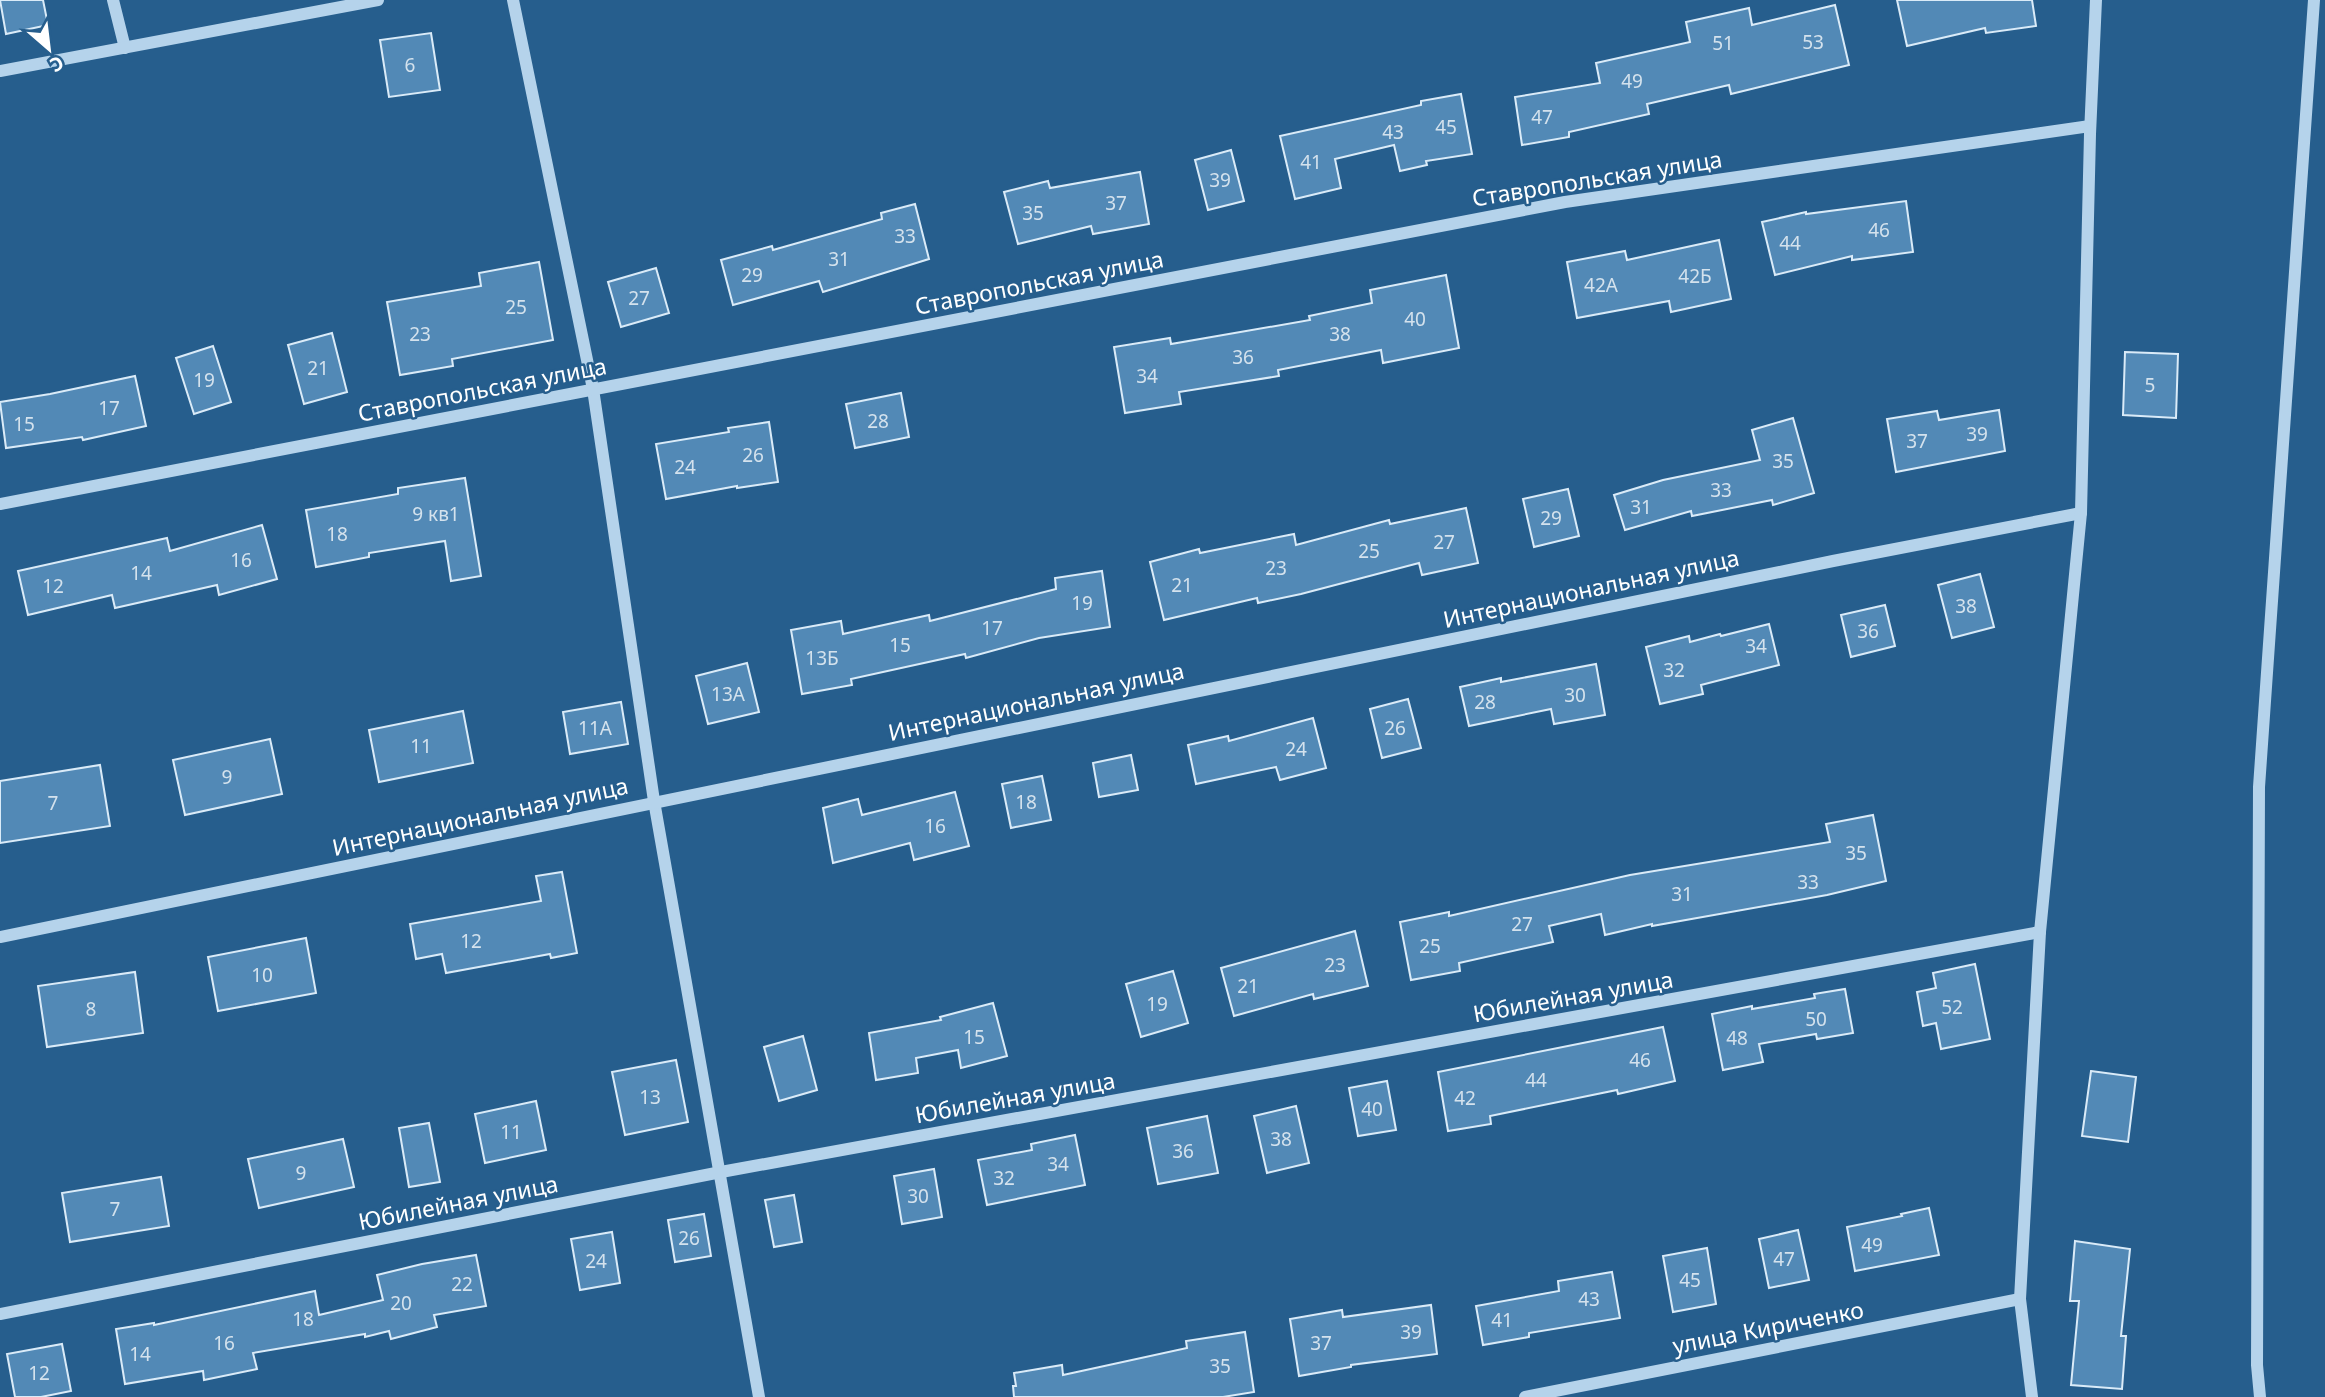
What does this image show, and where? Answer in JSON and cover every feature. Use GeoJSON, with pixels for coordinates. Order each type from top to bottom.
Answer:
{"type":"FeatureCollection","features":[{"type":"Feature","properties":{"kind":"street"},"geometry":{"type":"LineString","coordinates":[[113,0],[125,48]]}},
{"type":"Feature","properties":{"kind":"street"},"geometry":{"type":"LineString","coordinates":[[0,71],[378,0]]}},
{"type":"Feature","properties":{"kind":"street"},"geometry":{"type":"LineString","coordinates":[[513,0],[593,389],[654,801],[759,1397]]}},
{"type":"Feature","properties":{"kind":"street"},"geometry":{"type":"LineString","coordinates":[[2032,1397],[2020,1299],[2040,932],[2081,513],[2090,125],[2096,0]]}},
{"type":"Feature","properties":{"kind":"street"},"geometry":{"type":"LineString","coordinates":[[2260,1397],[2256,1365],[2259,787],[2314,0]]}},
{"type":"Feature","properties":{"kind":"street","name":"Ставропольская улица"},"geometry":{"type":"LineString","coordinates":[[0,504],[1564,202],[2090,125]]}},
{"type":"Feature","properties":{"kind":"street","name":"Интернациональная улица"},"geometry":{"type":"LineString","coordinates":[[0,937],[1806,566],[2081,513]]}},
{"type":"Feature","properties":{"kind":"street","name":"Юбилейная улица"},"geometry":{"type":"LineString","coordinates":[[0,1314],[720,1172],[2040,932]]}},
{"type":"Feature","properties":{"kind":"street","name":"улица Кириченко"},"geometry":{"type":"LineString","coordinates":[[1525,1397],[2020,1299]]}},
{"type":"Feature","properties":{"kind":"building"},"geometry":{"type":"Polygon","coordinates":[[[0,0],[43,0],[48,25],[6,34],[0,0]]]}},
{"type":"Feature","properties":{"kind":"building"},"geometry":{"type":"Polygon","coordinates":[[[1897,0],[2032,0],[2036,26],[1986,33],[1985,28],[1907,46],[1897,0]]]}},
{"type":"Feature","properties":{"kind":"building"},"geometry":{"type":"Polygon","coordinates":[[[1835,5],[1849,65],[1731,94],[1729,85],[1647,104],[1649,114],[1569,132],[1569,137],[1522,145],[1515,97],[1600,83],[1596,63],[1690,42],[1686,22],[1749,8],[1752,25],[1835,5]]]}},
{"type":"Feature","properties":{"kind":"building"},"geometry":{"type":"Polygon","coordinates":[[[431,33],[440,90],[389,97],[380,40],[431,33]]]}},
{"type":"Feature","properties":{"kind":"building"},"geometry":{"type":"Polygon","coordinates":[[[1461,94],[1472,154],[1426,161],[1427,165],[1400,171],[1394,145],[1335,159],[1341,188],[1295,199],[1280,136],[1421,105],[1421,101],[1461,94]]]}},
{"type":"Feature","properties":{"kind":"building"},"geometry":{"type":"Polygon","coordinates":[[[1231,150],[1244,201],[1208,210],[1195,160],[1231,150]]]}},
{"type":"Feature","properties":{"kind":"building"},"geometry":{"type":"Polygon","coordinates":[[[1140,172],[1149,224],[1093,234],[1091,226],[1018,244],[1004,192],[1048,181],[1050,188],[1140,172]]]}},
{"type":"Feature","properties":{"kind":"building"},"geometry":{"type":"Polygon","coordinates":[[[1906,201],[1913,252],[1852,260],[1852,256],[1775,275],[1762,222],[1806,212],[1906,201]]]}},
{"type":"Feature","properties":{"kind":"building"},"geometry":{"type":"Polygon","coordinates":[[[915,204],[929,259],[823,292],[819,281],[733,305],[721,260],[772,246],[773,250],[882,219],[881,213],[915,204]]]}},
{"type":"Feature","properties":{"kind":"building"},"geometry":{"type":"Polygon","coordinates":[[[1719,240],[1731,299],[1671,312],[1669,301],[1577,318],[1567,262],[1625,251],[1627,260],[1719,240]]]}},
{"type":"Feature","properties":{"kind":"building"},"geometry":{"type":"Polygon","coordinates":[[[539,262],[553,340],[452,359],[453,366],[400,375],[387,302],[481,286],[479,273],[539,262]]]}},
{"type":"Feature","properties":{"kind":"building"},"geometry":{"type":"Polygon","coordinates":[[[656,268],[669,313],[621,327],[608,282],[656,268]]]}},
{"type":"Feature","properties":{"kind":"building"},"geometry":{"type":"Polygon","coordinates":[[[1446,275],[1459,348],[1383,363],[1381,350],[1278,370],[1279,376],[1179,392],[1181,404],[1125,413],[1114,347],[1170,338],[1171,344],[1310,320],[1309,316],[1372,303],[1370,290],[1446,275]]]}},
{"type":"Feature","properties":{"kind":"building"},"geometry":{"type":"Polygon","coordinates":[[[332,333],[347,392],[304,404],[288,345],[332,333]]]}},
{"type":"Feature","properties":{"kind":"building"},"geometry":{"type":"Polygon","coordinates":[[[213,346],[231,402],[194,414],[176,358],[213,346]]]}},
{"type":"Feature","properties":{"kind":"building"},"geometry":{"type":"Polygon","coordinates":[[[2125,352],[2178,354],[2176,418],[2123,415],[2125,352]]]}},
{"type":"Feature","properties":{"kind":"building"},"geometry":{"type":"Polygon","coordinates":[[[135,376],[146,426],[83,440],[82,437],[6,448],[0,402],[135,376]]]}},
{"type":"Feature","properties":{"kind":"building"},"geometry":{"type":"Polygon","coordinates":[[[901,393],[909,437],[855,448],[846,404],[901,393]]]}},
{"type":"Feature","properties":{"kind":"building"},"geometry":{"type":"Polygon","coordinates":[[[1999,410],[2005,451],[1896,472],[1887,419],[1937,411],[1939,420],[1999,410]]]}},
{"type":"Feature","properties":{"kind":"building"},"geometry":{"type":"Polygon","coordinates":[[[1793,418],[1814,493],[1773,505],[1772,500],[1692,516],[1691,511],[1625,530],[1614,495],[1663,480],[1760,460],[1752,430],[1793,418]]]}},
{"type":"Feature","properties":{"kind":"building"},"geometry":{"type":"Polygon","coordinates":[[[769,422],[778,482],[737,486],[666,499],[656,444],[729,432],[728,428],[769,422]]]}},
{"type":"Feature","properties":{"kind":"building"},"geometry":{"type":"Polygon","coordinates":[[[465,478],[481,576],[451,581],[445,541],[369,553],[369,557],[316,567],[306,510],[398,494],[398,488],[465,478]]]}},
{"type":"Feature","properties":{"kind":"building"},"geometry":{"type":"Polygon","coordinates":[[[1568,489],[1579,536],[1534,547],[1523,499],[1568,489]]]}},
{"type":"Feature","properties":{"kind":"building"},"geometry":{"type":"Polygon","coordinates":[[[1466,508],[1478,563],[1422,575],[1419,563],[1301,594],[1258,603],[1257,598],[1164,620],[1150,562],[1199,549],[1200,553],[1294,534],[1296,545],[1389,520],[1390,524],[1466,508]]]}},
{"type":"Feature","properties":{"kind":"building"},"geometry":{"type":"Polygon","coordinates":[[[262,525],[277,579],[219,595],[217,585],[115,608],[112,595],[28,615],[18,571],[167,538],[170,551],[262,525]]]}},
{"type":"Feature","properties":{"kind":"building"},"geometry":{"type":"Polygon","coordinates":[[[1102,571],[1110,627],[1039,638],[966,658],[965,654],[851,679],[852,685],[802,694],[791,630],[841,621],[843,634],[929,615],[930,621],[1056,589],[1055,578],[1102,571]]]}},
{"type":"Feature","properties":{"kind":"building"},"geometry":{"type":"Polygon","coordinates":[[[1980,574],[1994,627],[1952,638],[1938,585],[1980,574]]]}},
{"type":"Feature","properties":{"kind":"building"},"geometry":{"type":"Polygon","coordinates":[[[1885,605],[1895,646],[1851,657],[1841,615],[1885,605]]]}},
{"type":"Feature","properties":{"kind":"building"},"geometry":{"type":"Polygon","coordinates":[[[1769,624],[1779,665],[1701,685],[1703,694],[1660,704],[1646,647],[1689,636],[1690,642],[1769,624]]]}},
{"type":"Feature","properties":{"kind":"building"},"geometry":{"type":"Polygon","coordinates":[[[747,663],[759,712],[708,724],[696,676],[747,663]]]}},
{"type":"Feature","properties":{"kind":"building"},"geometry":{"type":"Polygon","coordinates":[[[1596,664],[1605,715],[1554,724],[1551,709],[1469,726],[1460,687],[1596,664]]]}},
{"type":"Feature","properties":{"kind":"building"},"geometry":{"type":"Polygon","coordinates":[[[1408,699],[1421,748],[1382,758],[1370,709],[1408,699]]]}},
{"type":"Feature","properties":{"kind":"building"},"geometry":{"type":"Polygon","coordinates":[[[621,702],[628,744],[570,754],[563,712],[621,702]]]}},
{"type":"Feature","properties":{"kind":"building"},"geometry":{"type":"Polygon","coordinates":[[[463,711],[473,763],[379,782],[369,730],[463,711]]]}},
{"type":"Feature","properties":{"kind":"building"},"geometry":{"type":"Polygon","coordinates":[[[1313,718],[1326,768],[1280,780],[1276,767],[1196,784],[1188,745],[1228,736],[1229,741],[1313,718]]]}},
{"type":"Feature","properties":{"kind":"building"},"geometry":{"type":"Polygon","coordinates":[[[270,739],[282,794],[185,815],[173,760],[270,739]]]}},
{"type":"Feature","properties":{"kind":"building"},"geometry":{"type":"Polygon","coordinates":[[[1131,755],[1138,790],[1099,797],[1093,763],[1131,755]]]}},
{"type":"Feature","properties":{"kind":"building"},"geometry":{"type":"Polygon","coordinates":[[[100,765],[110,826],[0,843],[0,781],[100,765]]]}},
{"type":"Feature","properties":{"kind":"building"},"geometry":{"type":"Polygon","coordinates":[[[1042,776],[1051,820],[1011,828],[1002,784],[1042,776]]]}},
{"type":"Feature","properties":{"kind":"building"},"geometry":{"type":"Polygon","coordinates":[[[955,792],[969,846],[914,860],[910,843],[833,863],[823,808],[858,799],[862,815],[955,792]]]}},
{"type":"Feature","properties":{"kind":"building"},"geometry":{"type":"Polygon","coordinates":[[[1873,815],[1886,881],[1827,895],[1652,924],[1605,935],[1601,914],[1549,926],[1553,942],[1459,963],[1460,971],[1411,980],[1400,922],[1449,912],[1449,916],[1630,875],[1830,842],[1826,824],[1873,815]]]}},
{"type":"Feature","properties":{"kind":"building"},"geometry":{"type":"Polygon","coordinates":[[[562,872],[577,953],[551,958],[550,954],[446,973],[442,954],[416,959],[410,924],[541,901],[536,876],[562,872]]]}},
{"type":"Feature","properties":{"kind":"building"},"geometry":{"type":"Polygon","coordinates":[[[1355,931],[1368,986],[1314,999],[1313,994],[1234,1016],[1221,968],[1355,931]]]}},
{"type":"Feature","properties":{"kind":"building"},"geometry":{"type":"Polygon","coordinates":[[[306,938],[316,993],[218,1011],[208,957],[306,938]]]}},
{"type":"Feature","properties":{"kind":"building"},"geometry":{"type":"Polygon","coordinates":[[[1975,964],[1990,1039],[1941,1049],[1936,1023],[1923,1026],[1917,992],[1936,988],[1933,973],[1975,964]]]}},
{"type":"Feature","properties":{"kind":"building"},"geometry":{"type":"Polygon","coordinates":[[[1173,971],[1188,1023],[1141,1037],[1126,984],[1173,971]]]}},
{"type":"Feature","properties":{"kind":"building"},"geometry":{"type":"Polygon","coordinates":[[[135,972],[143,1033],[47,1047],[38,986],[135,972]]]}},
{"type":"Feature","properties":{"kind":"building"},"geometry":{"type":"Polygon","coordinates":[[[1845,989],[1853,1033],[1817,1039],[1816,1034],[1759,1044],[1763,1062],[1723,1070],[1712,1014],[1815,998],[1814,994],[1845,989]]]}},
{"type":"Feature","properties":{"kind":"building"},"geometry":{"type":"Polygon","coordinates":[[[993,1003],[1007,1056],[961,1068],[958,1050],[916,1058],[918,1073],[876,1080],[869,1033],[941,1020],[940,1017],[993,1003]]]}},
{"type":"Feature","properties":{"kind":"building"},"geometry":{"type":"Polygon","coordinates":[[[1663,1027],[1675,1081],[1618,1094],[1617,1090],[1490,1116],[1491,1124],[1448,1131],[1438,1072],[1663,1027]]]}},
{"type":"Feature","properties":{"kind":"building"},"geometry":{"type":"Polygon","coordinates":[[[803,1036],[817,1090],[779,1101],[764,1047],[803,1036]]]}},
{"type":"Feature","properties":{"kind":"building"},"geometry":{"type":"Polygon","coordinates":[[[676,1060],[688,1122],[625,1135],[612,1072],[676,1060]]]}},
{"type":"Feature","properties":{"kind":"building"},"geometry":{"type":"Polygon","coordinates":[[[2091,1071],[2136,1077],[2128,1142],[2082,1136],[2091,1071]]]}},
{"type":"Feature","properties":{"kind":"building"},"geometry":{"type":"Polygon","coordinates":[[[1387,1081],[1396,1130],[1358,1136],[1349,1088],[1387,1081]]]}},
{"type":"Feature","properties":{"kind":"building"},"geometry":{"type":"Polygon","coordinates":[[[536,1101],[546,1150],[485,1163],[475,1114],[536,1101]]]}},
{"type":"Feature","properties":{"kind":"building"},"geometry":{"type":"Polygon","coordinates":[[[1296,1106],[1309,1163],[1267,1173],[1254,1116],[1296,1106]]]}},
{"type":"Feature","properties":{"kind":"building"},"geometry":{"type":"Polygon","coordinates":[[[1207,1116],[1218,1173],[1158,1184],[1147,1128],[1207,1116]]]}},
{"type":"Feature","properties":{"kind":"building"},"geometry":{"type":"Polygon","coordinates":[[[429,1123],[440,1182],[409,1187],[399,1128],[429,1123]]]}},
{"type":"Feature","properties":{"kind":"building"},"geometry":{"type":"Polygon","coordinates":[[[1075,1135],[1085,1185],[987,1205],[978,1160],[1032,1150],[1031,1144],[1075,1135]]]}},
{"type":"Feature","properties":{"kind":"building"},"geometry":{"type":"Polygon","coordinates":[[[343,1139],[354,1187],[259,1208],[248,1159],[343,1139]]]}},
{"type":"Feature","properties":{"kind":"building"},"geometry":{"type":"Polygon","coordinates":[[[934,1169],[942,1217],[902,1224],[894,1176],[934,1169]]]}},
{"type":"Feature","properties":{"kind":"building"},"geometry":{"type":"Polygon","coordinates":[[[161,1177],[169,1226],[70,1242],[62,1193],[161,1177]]]}},
{"type":"Feature","properties":{"kind":"building"},"geometry":{"type":"Polygon","coordinates":[[[794,1195],[802,1242],[774,1247],[765,1200],[794,1195]]]}},
{"type":"Feature","properties":{"kind":"building"},"geometry":{"type":"Polygon","coordinates":[[[1929,1208],[1939,1255],[1855,1271],[1847,1227],[1929,1208]]]}},
{"type":"Feature","properties":{"kind":"building"},"geometry":{"type":"Polygon","coordinates":[[[704,1214],[711,1256],[675,1262],[668,1220],[704,1214]]]}},
{"type":"Feature","properties":{"kind":"building"},"geometry":{"type":"Polygon","coordinates":[[[1798,1230],[1809,1280],[1769,1288],[1759,1239],[1798,1230]]]}},
{"type":"Feature","properties":{"kind":"building"},"geometry":{"type":"Polygon","coordinates":[[[612,1232],[620,1283],[580,1290],[571,1239],[612,1232]]]}},
{"type":"Feature","properties":{"kind":"building"},"geometry":{"type":"Polygon","coordinates":[[[2075,1241],[2130,1249],[2121,1336],[2126,1336],[2122,1389],[2071,1385],[2079,1301],[2070,1301],[2075,1241]]]}},
{"type":"Feature","properties":{"kind":"building"},"geometry":{"type":"Polygon","coordinates":[[[1707,1248],[1716,1304],[1673,1312],[1663,1256],[1707,1248]]]}},
{"type":"Feature","properties":{"kind":"building"},"geometry":{"type":"Polygon","coordinates":[[[476,1255],[486,1306],[434,1315],[437,1327],[391,1339],[389,1331],[253,1353],[257,1369],[204,1380],[203,1371],[125,1384],[116,1329],[154,1325],[315,1291],[319,1315],[383,1300],[377,1275],[476,1255]]]}},
{"type":"Feature","properties":{"kind":"building"},"geometry":{"type":"Polygon","coordinates":[[[1612,1272],[1620,1318],[1529,1333],[1529,1337],[1483,1345],[1476,1306],[1559,1291],[1558,1281],[1612,1272]]]}},
{"type":"Feature","properties":{"kind":"building"},"geometry":{"type":"Polygon","coordinates":[[[1431,1305],[1437,1354],[1351,1365],[1299,1376],[1290,1319],[1342,1310],[1343,1317],[1431,1305]]]}},
{"type":"Feature","properties":{"kind":"building"},"geometry":{"type":"Polygon","coordinates":[[[1245,1332],[1254,1392],[1223,1397],[1014,1397],[1014,1373],[1062,1365],[1063,1375],[1187,1348],[1186,1341],[1245,1332]]]}},
{"type":"Feature","properties":{"kind":"building"},"geometry":{"type":"Polygon","coordinates":[[[62,1344],[71,1391],[41,1397],[15,1397],[7,1354],[62,1344]]]}}]}
